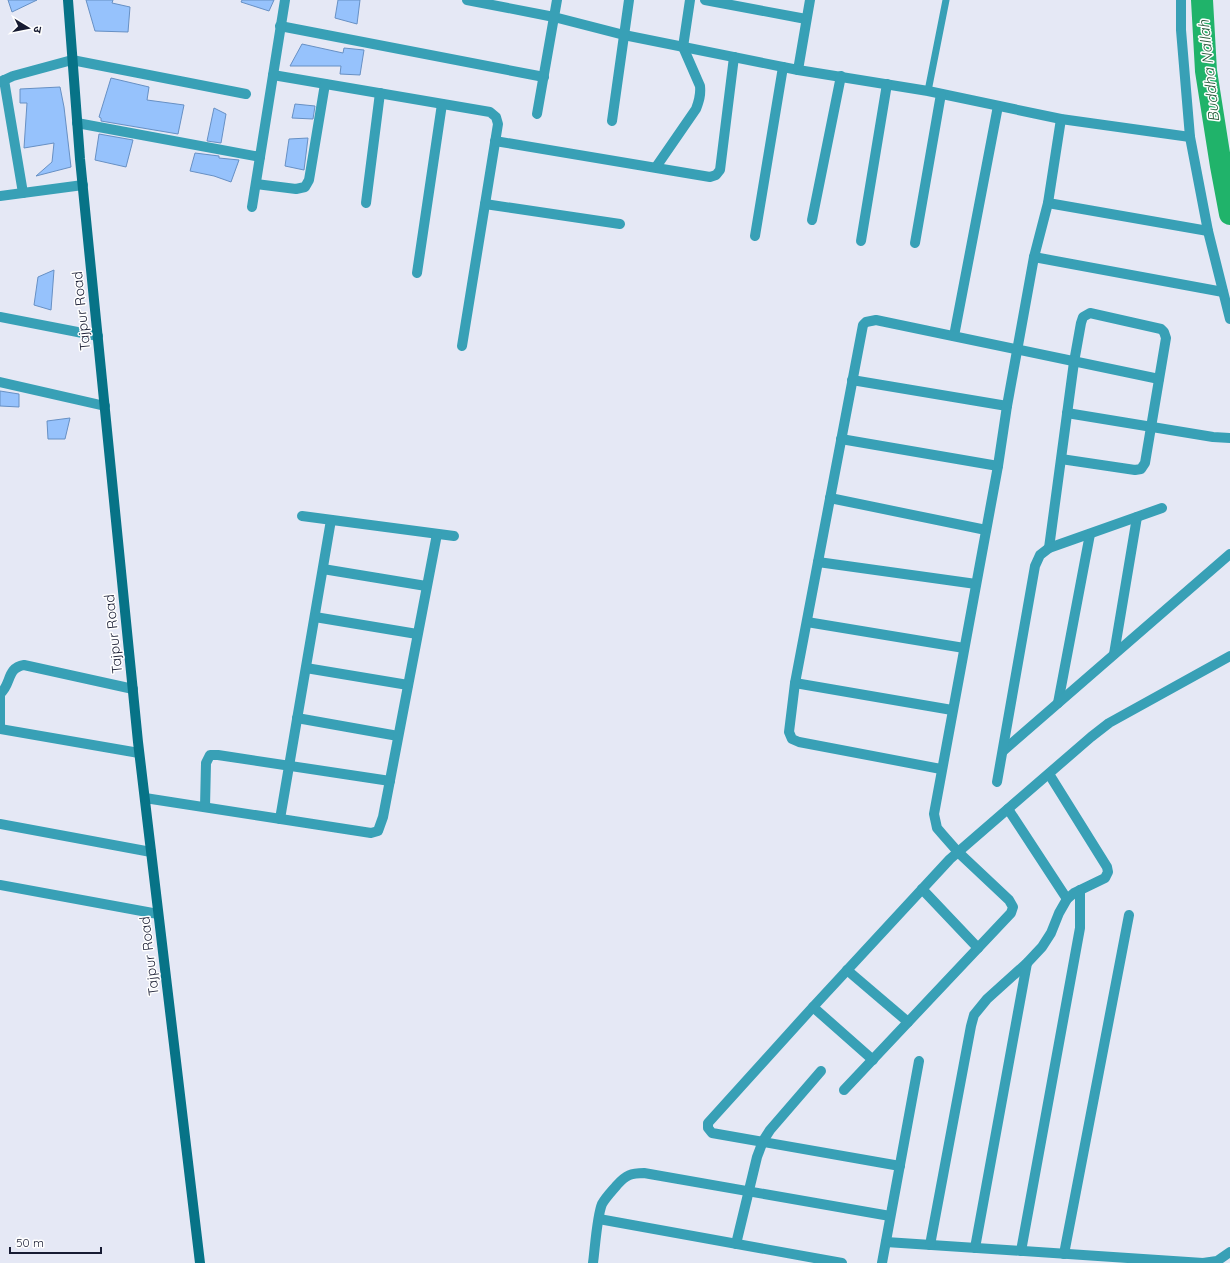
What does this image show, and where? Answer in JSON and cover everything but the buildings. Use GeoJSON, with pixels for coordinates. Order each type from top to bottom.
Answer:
{"type":"FeatureCollection","features":[{"type":"Feature","properties":{"kind":"main road","name":"Tajpur Road"},"geometry":{"type":"LineString","coordinates":[[68,0],[77,123],[132,689],[200,1263]]}},
{"type":"Feature","properties":{"kind":"street"},"geometry":{"type":"LineString","coordinates":[[252,207],[285,0]]}},
{"type":"Feature","properties":{"kind":"street"},"geometry":{"type":"LineString","coordinates":[[467,0],[554,17],[624,35],[798,70],[928,91],[1061,119],[1190,137]]}},
{"type":"Feature","properties":{"kind":"street"},"geometry":{"type":"LineString","coordinates":[[537,114],[557,0]]}},
{"type":"Feature","properties":{"kind":"street"},"geometry":{"type":"LineString","coordinates":[[612,121],[629,0]]}},
{"type":"Feature","properties":{"kind":"street"},"geometry":{"type":"LineString","coordinates":[[656,167],[696,109],[700,100],[700,86],[683,47],[690,0]]}},
{"type":"Feature","properties":{"kind":"street"},"geometry":{"type":"LineString","coordinates":[[705,0],[806,19]]}},
{"type":"Feature","properties":{"kind":"street"},"geometry":{"type":"LineString","coordinates":[[798,70],[810,0]]}},
{"type":"Feature","properties":{"kind":"street"},"geometry":{"type":"LineString","coordinates":[[1180,0],[1190,137],[1208,231],[1230,319]]}},
{"type":"Feature","properties":{"kind":"street"},"geometry":{"type":"LineString","coordinates":[[280,26],[544,77]]}},
{"type":"Feature","properties":{"kind":"street"},"geometry":{"type":"LineString","coordinates":[[495,141],[710,177],[716,175],[720,170],[734,57]]}},
{"type":"Feature","properties":{"kind":"street"},"geometry":{"type":"LineString","coordinates":[[23,193],[2,81],[13,76],[72,60],[246,94]]}},
{"type":"Feature","properties":{"kind":"street"},"geometry":{"type":"LineString","coordinates":[[754,236],[783,66]]}},
{"type":"Feature","properties":{"kind":"street"},"geometry":{"type":"LineString","coordinates":[[273,75],[490,112],[496,117],[498,124],[462,346]]}},
{"type":"Feature","properties":{"kind":"street"},"geometry":{"type":"LineString","coordinates":[[812,220],[841,76]]}},
{"type":"Feature","properties":{"kind":"street"},"geometry":{"type":"LineString","coordinates":[[256,184],[296,189],[305,187],[309,180],[325,84]]}},
{"type":"Feature","properties":{"kind":"street"},"geometry":{"type":"LineString","coordinates":[[861,241],[887,84]]}},
{"type":"Feature","properties":{"kind":"street"},"geometry":{"type":"LineString","coordinates":[[366,203],[380,93]]}},
{"type":"Feature","properties":{"kind":"street"},"geometry":{"type":"LineString","coordinates":[[915,244],[941,94]]}},
{"type":"Feature","properties":{"kind":"street"},"geometry":{"type":"LineString","coordinates":[[417,273],[442,104]]}},
{"type":"Feature","properties":{"kind":"street"},"geometry":{"type":"LineString","coordinates":[[954,336],[998,106]]}},
{"type":"Feature","properties":{"kind":"street"},"geometry":{"type":"LineString","coordinates":[[844,1090],[1011,913],[1013,907],[1009,900],[958,852],[937,828],[934,820],[934,807],[998,466],[1007,406],[1034,257],[1048,203],[1061,119]]}},
{"type":"Feature","properties":{"kind":"street"},"geometry":{"type":"LineString","coordinates":[[77,123],[260,157]]}},
{"type":"Feature","properties":{"kind":"street"},"geometry":{"type":"LineString","coordinates":[[0,196],[83,185]]}},
{"type":"Feature","properties":{"kind":"street"},"geometry":{"type":"LineString","coordinates":[[1048,203],[1208,231]]}},
{"type":"Feature","properties":{"kind":"street"},"geometry":{"type":"LineString","coordinates":[[485,204],[620,224]]}},
{"type":"Feature","properties":{"kind":"street"},"geometry":{"type":"LineString","coordinates":[[1034,257],[1223,292]]}},
{"type":"Feature","properties":{"kind":"street"},"geometry":{"type":"LineString","coordinates":[[1049,548],[1074,362],[1083,317],[1090,314],[1161,329],[1166,338],[1145,463],[1141,469],[1134,470],[1061,460]]}},
{"type":"Feature","properties":{"kind":"street"},"geometry":{"type":"LineString","coordinates":[[0,317],[98,336]]}},
{"type":"Feature","properties":{"kind":"street"},"geometry":{"type":"LineString","coordinates":[[941,769],[799,742],[792,739],[789,732],[796,682],[863,325],[866,322],[876,320],[1159,379]]}},
{"type":"Feature","properties":{"kind":"street"},"geometry":{"type":"LineString","coordinates":[[852,380],[1007,406]]}},
{"type":"Feature","properties":{"kind":"street"},"geometry":{"type":"LineString","coordinates":[[0,382],[104,406]]}},
{"type":"Feature","properties":{"kind":"street"},"geometry":{"type":"LineString","coordinates":[[1067,413],[1151,428],[1230,438]]}},
{"type":"Feature","properties":{"kind":"street"},"geometry":{"type":"LineString","coordinates":[[841,440],[998,466]]}},
{"type":"Feature","properties":{"kind":"street"},"geometry":{"type":"LineString","coordinates":[[830,498],[986,530]]}},
{"type":"Feature","properties":{"kind":"street"},"geometry":{"type":"LineString","coordinates":[[997,782],[1035,566],[1040,556],[1049,548],[1162,508]]}},
{"type":"Feature","properties":{"kind":"street"},"geometry":{"type":"LineString","coordinates":[[302,516],[454,536]]}},
{"type":"Feature","properties":{"kind":"street"},"geometry":{"type":"LineString","coordinates":[[1114,654],[1137,516]]}},
{"type":"Feature","properties":{"kind":"street"},"geometry":{"type":"LineString","coordinates":[[280,819],[331,520]]}},
{"type":"Feature","properties":{"kind":"street"},"geometry":{"type":"LineString","coordinates":[[144,798],[371,833],[378,831],[383,816],[390,781],[436,534]]}},
{"type":"Feature","properties":{"kind":"street"},"geometry":{"type":"LineString","coordinates":[[1058,703],[1090,534]]}},
{"type":"Feature","properties":{"kind":"street"},"geometry":{"type":"LineString","coordinates":[[1003,751],[1230,554]]}},
{"type":"Feature","properties":{"kind":"street"},"geometry":{"type":"LineString","coordinates":[[818,562],[976,584]]}},
{"type":"Feature","properties":{"kind":"street"},"geometry":{"type":"LineString","coordinates":[[323,569],[426,586]]}},
{"type":"Feature","properties":{"kind":"street"},"geometry":{"type":"LineString","coordinates":[[315,616],[417,634]]}},
{"type":"Feature","properties":{"kind":"street"},"geometry":{"type":"LineString","coordinates":[[807,622],[964,648]]}},
{"type":"Feature","properties":{"kind":"street"},"geometry":{"type":"LineString","coordinates":[[900,1166],[712,1132],[708,1128],[708,1123],[950,859],[1109,723],[1230,656]]}},
{"type":"Feature","properties":{"kind":"street"},"geometry":{"type":"LineString","coordinates":[[0,725],[0,694],[6,689],[12,671],[18,666],[24,665],[132,689]]}},
{"type":"Feature","properties":{"kind":"street"},"geometry":{"type":"LineString","coordinates":[[306,668],[408,685]]}},
{"type":"Feature","properties":{"kind":"street"},"geometry":{"type":"LineString","coordinates":[[796,682],[952,710]]}},
{"type":"Feature","properties":{"kind":"street"},"geometry":{"type":"LineString","coordinates":[[297,718],[398,736]]}},
{"type":"Feature","properties":{"kind":"street"},"geometry":{"type":"LineString","coordinates":[[0,730],[139,753]]}},
{"type":"Feature","properties":{"kind":"street"},"geometry":{"type":"LineString","coordinates":[[205,808],[206,763],[210,755],[218,754],[390,781]]}},
{"type":"Feature","properties":{"kind":"street"},"geometry":{"type":"LineString","coordinates":[[930,1245],[974,1015],[987,999],[1042,947],[1067,899],[1074,892],[1105,878],[1108,872],[1107,867],[1049,774]]}},
{"type":"Feature","properties":{"kind":"street"},"geometry":{"type":"LineString","coordinates":[[1008,808],[1067,899]]}},
{"type":"Feature","properties":{"kind":"street"},"geometry":{"type":"LineString","coordinates":[[0,824],[151,852]]}},
{"type":"Feature","properties":{"kind":"street"},"geometry":{"type":"LineString","coordinates":[[0,885],[158,914]]}},
{"type":"Feature","properties":{"kind":"street"},"geometry":{"type":"LineString","coordinates":[[922,889],[978,948]]}},
{"type":"Feature","properties":{"kind":"street"},"geometry":{"type":"LineString","coordinates":[[1021,1251],[1080,928],[1080,890]]}},
{"type":"Feature","properties":{"kind":"street"},"geometry":{"type":"LineString","coordinates":[[1064,1254],[1129,914]]}},
{"type":"Feature","properties":{"kind":"street"},"geometry":{"type":"LineString","coordinates":[[975,1248],[1026,963]]}},
{"type":"Feature","properties":{"kind":"street"},"geometry":{"type":"LineString","coordinates":[[847,970],[908,1022]]}},
{"type":"Feature","properties":{"kind":"street"},"geometry":{"type":"LineString","coordinates":[[813,1007],[873,1060]]}},
{"type":"Feature","properties":{"kind":"street"},"geometry":{"type":"LineString","coordinates":[[882,1263],[919,1061]]}},
{"type":"Feature","properties":{"kind":"street"},"geometry":{"type":"LineString","coordinates":[[736,1244],[762,1141],[821,1071]]}},
{"type":"Feature","properties":{"kind":"street"},"geometry":{"type":"LineString","coordinates":[[593,1263],[601,1206],[606,1197],[622,1180],[635,1173],[644,1173],[890,1216]]}},
{"type":"Feature","properties":{"kind":"street"},"geometry":{"type":"LineString","coordinates":[[599,1219],[842,1263]]}},
{"type":"Feature","properties":{"kind":"street"},"geometry":{"type":"LineString","coordinates":[[886,1242],[1064,1254],[1104,1260],[1211,1263],[1222,1261],[1230,1252]]}},
{"type":"Feature","properties":{"kind":"lane"},"geometry":{"type":"LineString","coordinates":[[928,91],[946,0]]}},
{"type":"Feature","properties":{"kind":"waterway","name":"Buddha Nallah"},"geometry":{"type":"LineString","coordinates":[[1202,0],[1206,71],[1230,214]]}}]}
